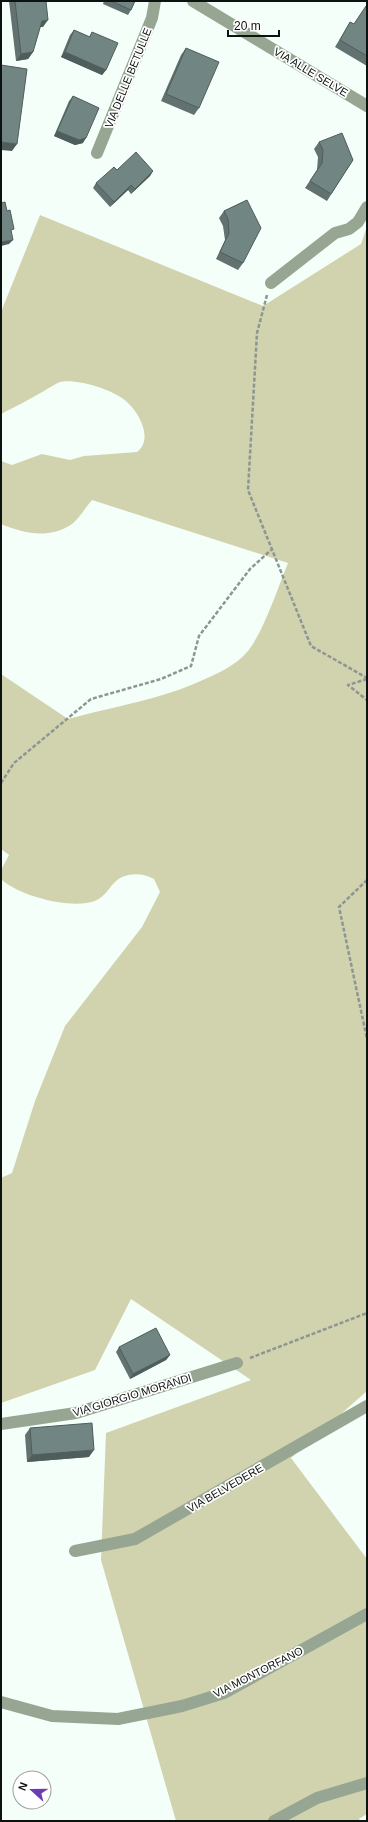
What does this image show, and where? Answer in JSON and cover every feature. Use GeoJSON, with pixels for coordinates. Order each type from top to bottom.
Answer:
{"type":"FeatureCollection","features":[{"type":"Feature","properties":{"kind":"street","name":"VIA DELLE BETULLE"},"geometry":{"type":"LineString","coordinates":[[97,153],[152,18],[155,1]]}},
{"type":"Feature","properties":{"kind":"street","name":"VIA ALLE SELVE"},"geometry":{"type":"LineString","coordinates":[[197,2],[367,106]]}},
{"type":"Feature","properties":{"kind":"street"},"geometry":{"type":"LineString","coordinates":[[271,283],[335,233],[349,228],[358,222],[367,207]]}},
{"type":"Feature","properties":{"kind":"street","name":"VIA GIORGIO MORANDI"},"geometry":{"type":"LineString","coordinates":[[1,1424],[76,1414],[237,1363]]}},
{"type":"Feature","properties":{"kind":"street","name":"VIA BELVEDERE"},"geometry":{"type":"LineString","coordinates":[[75,1551],[135,1539],[367,1406]]}},
{"type":"Feature","properties":{"kind":"street","name":"VIA MONTORFANO"},"geometry":{"type":"LineString","coordinates":[[1,1702],[52,1716],[118,1719],[182,1706],[224,1692],[367,1614]]}},
{"type":"Feature","properties":{"kind":"street"},"geometry":{"type":"LineString","coordinates":[[274,1821],[317,1798],[367,1783]]}},
{"type":"Feature","properties":{"kind":"path"},"geometry":{"type":"LineString","coordinates":[[271,283],[257,333],[248,490],[311,646],[367,679]]}},
{"type":"Feature","properties":{"kind":"path"},"geometry":{"type":"LineString","coordinates":[[1,783],[14,763],[92,699],[161,679],[191,666],[199,636],[250,569],[271,550]]}},
{"type":"Feature","properties":{"kind":"path"},"geometry":{"type":"LineString","coordinates":[[367,679],[348,685],[367,700]]}},
{"type":"Feature","properties":{"kind":"path"},"geometry":{"type":"LineString","coordinates":[[367,880],[339,907],[367,1039]]}},
{"type":"Feature","properties":{"kind":"path"},"geometry":{"type":"LineString","coordinates":[[237,1363],[367,1313]]}},
{"type":"Feature","properties":{"kind":"green space"},"geometry":{"type":"Polygon","coordinates":[[[40,215],[263,306],[361,244],[367,226],[367,1391],[291,1458],[367,1559],[367,1814],[359,1819],[360,1821],[176,1821],[101,1560],[106,1433],[251,1380],[131,1299],[95,1370],[1,1403],[1,1178],[12,1173],[35,1101],[65,1026],[142,927],[160,892],[154,879],[144,875],[133,874],[118,879],[105,894],[97,900],[75,904],[61,903],[20,891],[1,879],[1,870],[9,855],[1,849],[1,674],[68,719],[154,697],[188,686],[225,669],[238,661],[249,650],[263,625],[288,563],[92,500],[72,524],[61,530],[35,533],[18,530],[1,524],[1,461],[12,465],[42,454],[70,460],[84,456],[137,452],[142,446],[144,439],[142,424],[128,403],[109,391],[83,383],[66,381],[60,382],[1,414],[1,312],[40,215]]]}},
{"type":"Feature","properties":{"kind":"building"},"geometry":{"type":"Polygon","coordinates":[[[15,1],[46,1],[48,20],[42,21],[33,52],[21,54],[15,1]]]}},
{"type":"Feature","properties":{"kind":"building"},"geometry":{"type":"Polygon","coordinates":[[[111,1],[135,1],[131,10],[111,1]]]}},
{"type":"Feature","properties":{"kind":"building"},"geometry":{"type":"Polygon","coordinates":[[[366,6],[367,56],[340,40],[350,22],[354,24],[366,6]]]}},
{"type":"Feature","properties":{"kind":"building"},"geometry":{"type":"Polygon","coordinates":[[[74,30],[90,37],[92,32],[118,43],[106,70],[65,52],[74,30]]]}},
{"type":"Feature","properties":{"kind":"building"},"geometry":{"type":"Polygon","coordinates":[[[186,48],[219,62],[199,108],[166,94],[186,48]]]}},
{"type":"Feature","properties":{"kind":"building"},"geometry":{"type":"Polygon","coordinates":[[[1,65],[27,69],[17,144],[1,142],[1,65]]]}},
{"type":"Feature","properties":{"kind":"building"},"geometry":{"type":"Polygon","coordinates":[[[73,96],[99,108],[86,138],[79,140],[57,131],[73,96]]]}},
{"type":"Feature","properties":{"kind":"building"},"geometry":{"type":"Polygon","coordinates":[[[342,133],[353,160],[331,194],[310,181],[322,163],[323,150],[319,142],[342,133]]]}},
{"type":"Feature","properties":{"kind":"building"},"geometry":{"type":"Polygon","coordinates":[[[136,152],[153,171],[135,189],[131,185],[114,202],[96,183],[114,167],[117,170],[136,152]]]}},
{"type":"Feature","properties":{"kind":"building"},"geometry":{"type":"Polygon","coordinates":[[[247,200],[261,228],[243,263],[220,252],[229,233],[228,219],[224,211],[247,200]]]}},
{"type":"Feature","properties":{"kind":"building"},"geometry":{"type":"Polygon","coordinates":[[[5,202],[7,211],[10,210],[14,229],[11,230],[13,240],[1,242],[1,203],[5,202]]]}},
{"type":"Feature","properties":{"kind":"building"},"geometry":{"type":"Polygon","coordinates":[[[156,1328],[170,1355],[133,1374],[119,1347],[156,1328]]]}},
{"type":"Feature","properties":{"kind":"building"},"geometry":{"type":"Polygon","coordinates":[[[92,1423],[94,1450],[32,1455],[30,1428],[92,1423]]]}}]}
